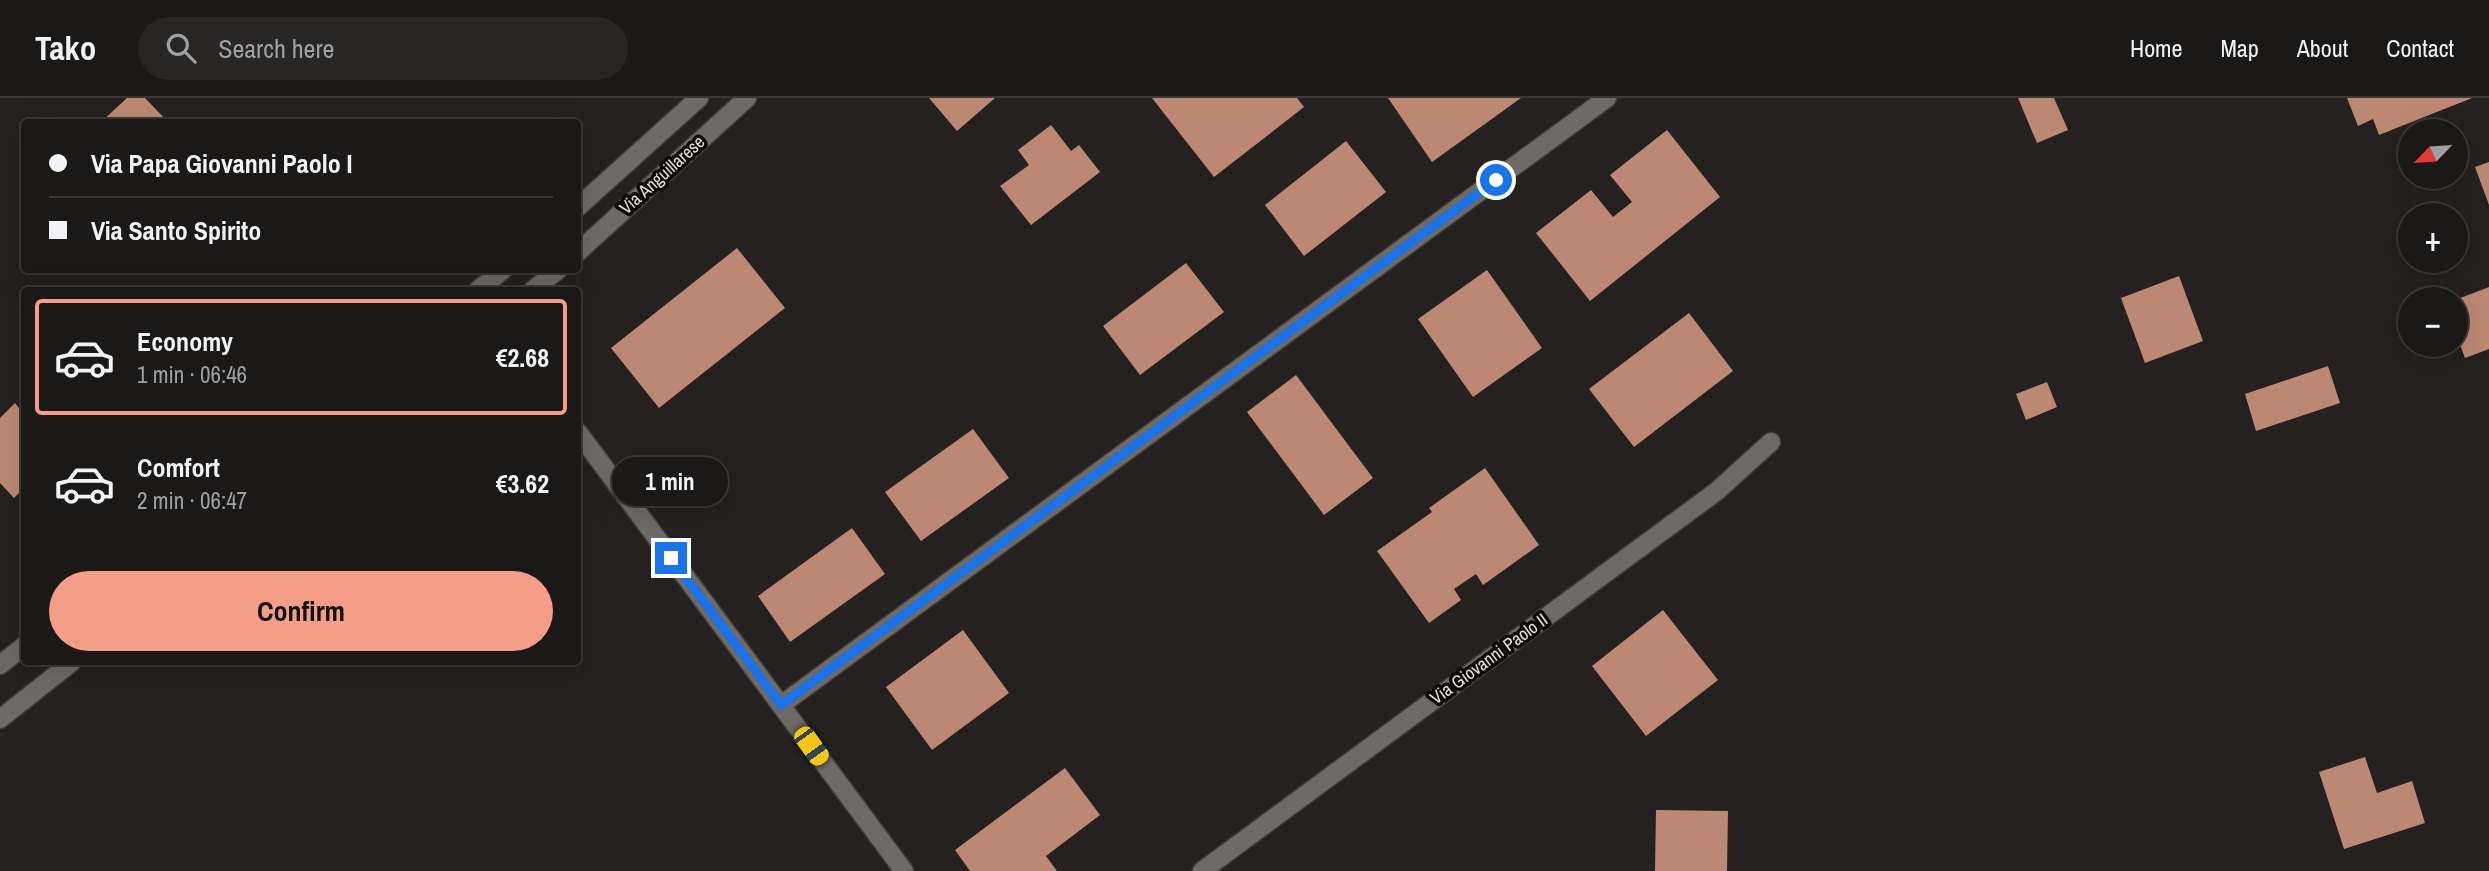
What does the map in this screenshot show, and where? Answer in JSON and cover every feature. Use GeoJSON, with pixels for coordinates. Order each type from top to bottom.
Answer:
{"type":"FeatureCollection","features":[{"type":"Feature","properties":{"kind":"street"},"geometry":{"type":"LineString","coordinates":[[581,204],[699,98]]}},
{"type":"Feature","properties":{"kind":"street","name":"Via Anguillarese"},"geometry":{"type":"LineString","coordinates":[[581,249],[747,98]]}},
{"type":"Feature","properties":{"kind":"street"},"geometry":{"type":"LineString","coordinates":[[781,705],[1607,98]]}},
{"type":"Feature","properties":{"kind":"street"},"geometry":{"type":"LineString","coordinates":[[482,287],[499,273]]}},
{"type":"Feature","properties":{"kind":"street"},"geometry":{"type":"LineString","coordinates":[[537,287],[554,273]]}},
{"type":"Feature","properties":{"kind":"street"},"geometry":{"type":"LineString","coordinates":[[581,436],[904,871]]}},
{"type":"Feature","properties":{"kind":"street","name":"Via Giovanni Paolo II"},"geometry":{"type":"LineString","coordinates":[[1202,871],[1717,491],[1771,442]]}},
{"type":"Feature","properties":{"kind":"street"},"geometry":{"type":"LineString","coordinates":[[0,665],[21,648]]}},
{"type":"Feature","properties":{"kind":"street"},"geometry":{"type":"LineString","coordinates":[[0,719],[68,665]]}},
{"type":"Feature","properties":{"kind":"building"},"geometry":{"type":"Polygon","coordinates":[[[127,98],[145,98],[165,119],[104,119],[127,98]]]}},
{"type":"Feature","properties":{"kind":"building"},"geometry":{"type":"Polygon","coordinates":[[[929,98],[995,98],[957,131],[929,98]]]}},
{"type":"Feature","properties":{"kind":"building"},"geometry":{"type":"Polygon","coordinates":[[[1152,98],[1297,98],[1304,107],[1214,177],[1152,98]]]}},
{"type":"Feature","properties":{"kind":"building"},"geometry":{"type":"Polygon","coordinates":[[[1388,98],[1521,98],[1432,162],[1388,98]]]}},
{"type":"Feature","properties":{"kind":"building"},"geometry":{"type":"Polygon","coordinates":[[[2018,98],[2054,98],[2068,130],[2037,143],[2018,98]]]}},
{"type":"Feature","properties":{"kind":"building"},"geometry":{"type":"Polygon","coordinates":[[[2347,98],[2472,98],[2419,119],[2398,119],[2398,127],[2379,135],[2373,119],[2358,126],[2347,98]]]}},
{"type":"Feature","properties":{"kind":"building"},"geometry":{"type":"Polygon","coordinates":[[[1051,125],[1071,151],[1079,145],[1100,172],[1031,225],[1000,186],[1029,165],[1018,150],[1051,125]]]}},
{"type":"Feature","properties":{"kind":"building"},"geometry":{"type":"Polygon","coordinates":[[[1667,130],[1720,197],[1590,301],[1536,233],[1591,190],[1613,217],[1632,202],[1610,175],[1667,130]]]}},
{"type":"Feature","properties":{"kind":"building"},"geometry":{"type":"Polygon","coordinates":[[[1346,141],[1386,192],[1304,256],[1265,205],[1346,141]]]}},
{"type":"Feature","properties":{"kind":"building"},"geometry":{"type":"Polygon","coordinates":[[[2489,162],[2489,205],[2475,167],[2489,162]]]}},
{"type":"Feature","properties":{"kind":"building"},"geometry":{"type":"Polygon","coordinates":[[[737,248],[785,308],[659,408],[611,348],[737,248]]]}},
{"type":"Feature","properties":{"kind":"building"},"geometry":{"type":"Polygon","coordinates":[[[1186,263],[1224,312],[1140,375],[1103,326],[1186,263]]]}},
{"type":"Feature","properties":{"kind":"building"},"geometry":{"type":"Polygon","coordinates":[[[1487,270],[1542,348],[1473,397],[1418,319],[1487,270]]]}},
{"type":"Feature","properties":{"kind":"building"},"geometry":{"type":"Polygon","coordinates":[[[2179,276],[2203,341],[2145,363],[2121,298],[2179,276]]]}},
{"type":"Feature","properties":{"kind":"building"},"geometry":{"type":"Polygon","coordinates":[[[2489,287],[2489,349],[2468,357],[2468,295],[2489,287]]]}},
{"type":"Feature","properties":{"kind":"building"},"geometry":{"type":"Polygon","coordinates":[[[1689,313],[1733,371],[1634,447],[1589,389],[1689,313]]]}},
{"type":"Feature","properties":{"kind":"building"},"geometry":{"type":"Polygon","coordinates":[[[2328,366],[2340,403],[2256,431],[2245,394],[2328,366]]]}},
{"type":"Feature","properties":{"kind":"building"},"geometry":{"type":"Polygon","coordinates":[[[1296,375],[1373,478],[1324,515],[1247,412],[1296,375]]]}},
{"type":"Feature","properties":{"kind":"building"},"geometry":{"type":"Polygon","coordinates":[[[2047,382],[2057,407],[2026,420],[2016,394],[2047,382]]]}},
{"type":"Feature","properties":{"kind":"building"},"geometry":{"type":"Polygon","coordinates":[[[15,403],[21,410],[21,491],[14,498],[0,483],[0,418],[15,403]]]}},
{"type":"Feature","properties":{"kind":"building"},"geometry":{"type":"Polygon","coordinates":[[[973,429],[1009,478],[921,541],[885,492],[973,429]]]}},
{"type":"Feature","properties":{"kind":"building"},"geometry":{"type":"Polygon","coordinates":[[[1485,468],[1539,545],[1483,585],[1476,574],[1454,589],[1461,600],[1429,623],[1377,551],[1432,512],[1429,508],[1485,468]]]}},
{"type":"Feature","properties":{"kind":"building"},"geometry":{"type":"Polygon","coordinates":[[[852,528],[885,574],[790,642],[758,596],[852,528]]]}},
{"type":"Feature","properties":{"kind":"building"},"geometry":{"type":"Polygon","coordinates":[[[1663,610],[1718,680],[1646,736],[1592,666],[1663,610]]]}},
{"type":"Feature","properties":{"kind":"building"},"geometry":{"type":"Polygon","coordinates":[[[963,630],[1009,693],[932,750],[886,687],[963,630]]]}},
{"type":"Feature","properties":{"kind":"building"},"geometry":{"type":"Polygon","coordinates":[[[2365,757],[2377,793],[2412,781],[2425,823],[2344,849],[2319,772],[2365,757]]]}},
{"type":"Feature","properties":{"kind":"building"},"geometry":{"type":"Polygon","coordinates":[[[1065,768],[1100,815],[1046,856],[1057,871],[970,871],[955,850],[1065,768]]]}},
{"type":"Feature","properties":{"kind":"building"},"geometry":{"type":"Polygon","coordinates":[[[1656,810],[1728,811],[1727,871],[1655,871],[1656,810]]]}},
{"type":"Feature","properties":{"kind":"route"},"geometry":{"type":"LineString","coordinates":[[671,558],[781,705],[1496,180]]}}]}
